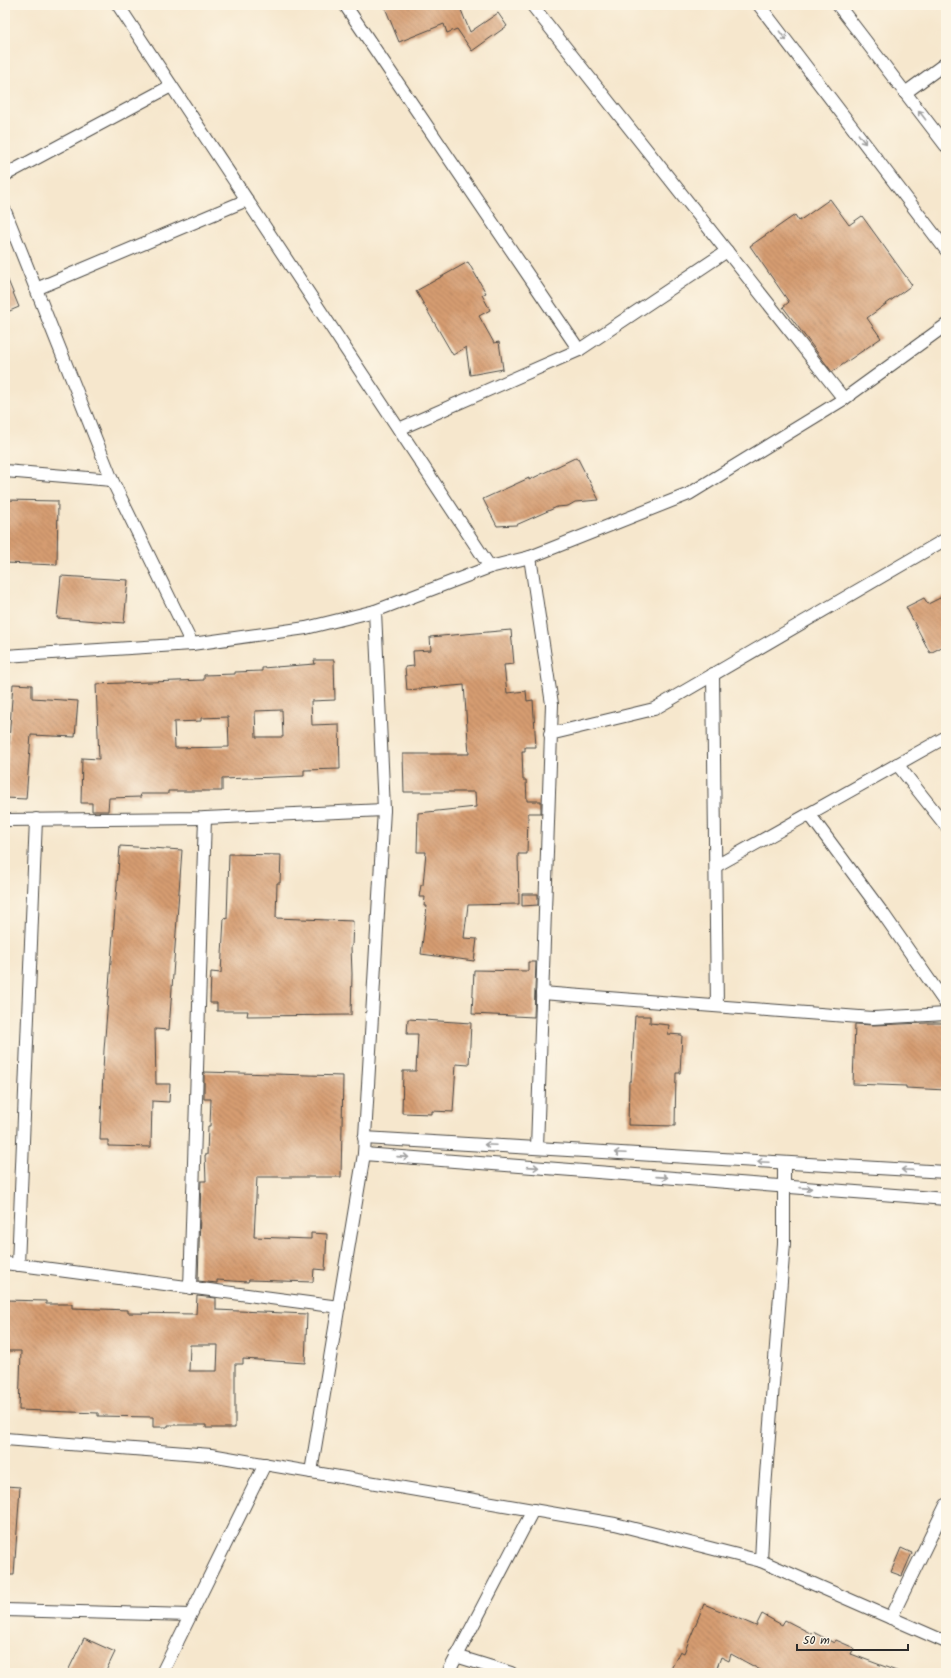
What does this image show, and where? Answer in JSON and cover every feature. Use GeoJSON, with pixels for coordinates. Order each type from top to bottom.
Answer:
{"type":"FeatureCollection","features":[{"type":"Feature","properties":{"kind":"street"},"geometry":{"type":"LineString","coordinates":[[118,5],[490,567]]}},
{"type":"Feature","properties":{"kind":"street"},"geometry":{"type":"LineString","coordinates":[[345,5],[579,350]]}},
{"type":"Feature","properties":{"kind":"street"},"geometry":{"type":"LineString","coordinates":[[532,5],[844,399]]}},
{"type":"Feature","properties":{"kind":"street"},"geometry":{"type":"LineString","coordinates":[[759,5],[946,250]]}},
{"type":"Feature","properties":{"kind":"street"},"geometry":{"type":"LineString","coordinates":[[838,5],[946,146]]}},
{"type":"Feature","properties":{"kind":"street"},"geometry":{"type":"LineString","coordinates":[[905,93],[946,63]]}},
{"type":"Feature","properties":{"kind":"street"},"geometry":{"type":"LineString","coordinates":[[5,175],[172,86]]}},
{"type":"Feature","properties":{"kind":"street"},"geometry":{"type":"LineString","coordinates":[[36,288],[247,200]]}},
{"type":"Feature","properties":{"kind":"street"},"geometry":{"type":"LineString","coordinates":[[5,211],[112,480],[192,644]]}},
{"type":"Feature","properties":{"kind":"street"},"geometry":{"type":"LineString","coordinates":[[399,429],[579,350],[727,251]]}},
{"type":"Feature","properties":{"kind":"street"},"geometry":{"type":"LineString","coordinates":[[5,656],[192,644],[306,628],[375,611],[490,567],[530,558],[689,494],[844,399],[946,325]]}},
{"type":"Feature","properties":{"kind":"street"},"geometry":{"type":"LineString","coordinates":[[5,472],[112,480]]}},
{"type":"Feature","properties":{"kind":"street"},"geometry":{"type":"LineString","coordinates":[[550,734],[654,709],[944,544]]}},
{"type":"Feature","properties":{"kind":"street"},"geometry":{"type":"LineString","coordinates":[[530,558],[552,704],[537,1148]]}},
{"type":"Feature","properties":{"kind":"street"},"geometry":{"type":"LineString","coordinates":[[311,1472],[364,1154],[384,810],[375,611]]}},
{"type":"Feature","properties":{"kind":"street"},"geometry":{"type":"LineString","coordinates":[[714,674],[717,1006]]}},
{"type":"Feature","properties":{"kind":"street"},"geometry":{"type":"LineString","coordinates":[[716,866],[810,815],[946,737]]}},
{"type":"Feature","properties":{"kind":"street"},"geometry":{"type":"LineString","coordinates":[[898,764],[946,826]]}},
{"type":"Feature","properties":{"kind":"street"},"geometry":{"type":"LineString","coordinates":[[5,820],[205,818],[384,810]]}},
{"type":"Feature","properties":{"kind":"street"},"geometry":{"type":"LineString","coordinates":[[810,815],[884,915],[946,1004]]}},
{"type":"Feature","properties":{"kind":"street"},"geometry":{"type":"LineString","coordinates":[[190,1288],[205,818]]}},
{"type":"Feature","properties":{"kind":"street"},"geometry":{"type":"LineString","coordinates":[[18,1265],[36,819]]}},
{"type":"Feature","properties":{"kind":"street"},"geometry":{"type":"LineString","coordinates":[[542,993],[873,1018],[946,1014]]}},
{"type":"Feature","properties":{"kind":"street"},"geometry":{"type":"LineString","coordinates":[[364,1138],[946,1172]]}},
{"type":"Feature","properties":{"kind":"street"},"geometry":{"type":"LineString","coordinates":[[364,1154],[946,1199]]}},
{"type":"Feature","properties":{"kind":"street"},"geometry":{"type":"LineString","coordinates":[[761,1561],[764,1501],[784,1243],[784,1163]]}},
{"type":"Feature","properties":{"kind":"street"},"geometry":{"type":"LineString","coordinates":[[5,1263],[339,1307]]}},
{"type":"Feature","properties":{"kind":"street"},"geometry":{"type":"LineString","coordinates":[[5,1439],[211,1455],[615,1524],[761,1561],[946,1642]]}},
{"type":"Feature","properties":{"kind":"street"},"geometry":{"type":"LineString","coordinates":[[162,1673],[265,1464]]}},
{"type":"Feature","properties":{"kind":"street"},"geometry":{"type":"LineString","coordinates":[[891,1618],[946,1505]]}},
{"type":"Feature","properties":{"kind":"street"},"geometry":{"type":"LineString","coordinates":[[448,1673],[533,1510]]}},
{"type":"Feature","properties":{"kind":"street"},"geometry":{"type":"LineString","coordinates":[[5,1610],[190,1614]]}},
{"type":"Feature","properties":{"kind":"street"},"geometry":{"type":"LineString","coordinates":[[456,1656],[511,1673]]}},
{"type":"Feature","properties":{"kind":"building"},"geometry":{"type":"Polygon","coordinates":[[[384,5],[459,5],[470,32],[498,13],[507,26],[472,51],[457,29],[447,33],[444,24],[399,42],[384,5]]]}},
{"type":"Feature","properties":{"kind":"building"},"geometry":{"type":"Polygon","coordinates":[[[830,199],[849,225],[862,216],[912,285],[867,318],[881,338],[832,372],[783,307],[789,302],[750,246],[795,215],[799,221],[830,199]]]}},
{"type":"Feature","properties":{"kind":"building"},"geometry":{"type":"Polygon","coordinates":[[[468,262],[486,293],[482,295],[490,310],[479,316],[494,343],[499,342],[503,369],[470,375],[466,347],[453,355],[416,291],[468,262]]]}},
{"type":"Feature","properties":{"kind":"building"},"geometry":{"type":"Polygon","coordinates":[[[5,273],[19,307],[5,313],[5,273]]]}},
{"type":"Feature","properties":{"kind":"building"},"geometry":{"type":"Polygon","coordinates":[[[577,457],[599,500],[575,502],[568,506],[557,507],[516,525],[497,526],[483,499],[529,478],[529,480],[577,457]]]}},
{"type":"Feature","properties":{"kind":"building"},"geometry":{"type":"Polygon","coordinates":[[[5,500],[58,501],[57,565],[5,563],[5,500]]]}},
{"type":"Feature","properties":{"kind":"building"},"geometry":{"type":"Polygon","coordinates":[[[61,576],[128,580],[124,623],[57,618],[61,576]]]}},
{"type":"Feature","properties":{"kind":"building"},"geometry":{"type":"Polygon","coordinates":[[[946,595],[946,645],[930,653],[906,607],[924,598],[928,604],[946,595]]]}},
{"type":"Feature","properties":{"kind":"building"},"geometry":{"type":"Polygon","coordinates":[[[511,630],[514,664],[504,665],[507,693],[526,691],[527,701],[533,700],[536,747],[525,747],[525,751],[522,751],[523,780],[526,780],[527,801],[541,801],[541,813],[528,813],[527,854],[518,854],[519,904],[468,905],[464,938],[477,939],[474,961],[421,954],[427,906],[424,906],[425,897],[419,897],[421,885],[423,885],[426,852],[417,852],[418,813],[476,807],[475,792],[404,792],[403,754],[469,754],[464,685],[407,690],[405,667],[414,666],[413,651],[431,650],[430,637],[511,630]]]}},
{"type":"Feature","properties":{"kind":"building"},"geometry":{"type":"Polygon","coordinates":[[[314,660],[334,660],[335,700],[311,701],[312,725],[339,724],[340,769],[304,770],[304,776],[222,779],[222,791],[168,791],[168,794],[140,794],[141,797],[109,798],[108,811],[92,811],[92,803],[81,803],[82,758],[99,759],[96,684],[204,680],[204,675],[235,674],[235,672],[262,671],[262,668],[315,664],[314,660]],[[282,710],[255,711],[256,737],[283,737],[282,710]],[[228,717],[201,718],[201,721],[174,722],[175,748],[229,747],[228,717]]]}},
{"type":"Feature","properties":{"kind":"building"},"geometry":{"type":"Polygon","coordinates":[[[13,684],[32,685],[32,698],[78,701],[75,737],[31,735],[26,799],[5,798],[13,684]]]}},
{"type":"Feature","properties":{"kind":"building"},"geometry":{"type":"Polygon","coordinates":[[[120,846],[182,850],[169,1030],[155,1029],[156,1084],[170,1084],[169,1102],[152,1101],[151,1147],[108,1146],[108,1140],[100,1140],[104,1050],[120,846]]]}},
{"type":"Feature","properties":{"kind":"building"},"geometry":{"type":"Polygon","coordinates":[[[229,854],[281,855],[280,883],[277,883],[276,918],[353,921],[351,946],[351,1015],[247,1016],[248,1011],[217,1011],[217,1003],[210,1003],[211,972],[221,973],[224,918],[227,919],[229,854]]]}},
{"type":"Feature","properties":{"kind":"building"},"geometry":{"type":"Polygon","coordinates":[[[522,894],[538,894],[538,905],[522,906],[522,894]]]}},
{"type":"Feature","properties":{"kind":"building"},"geometry":{"type":"Polygon","coordinates":[[[528,962],[536,962],[534,1017],[472,1014],[474,970],[528,971],[528,962]]]}},
{"type":"Feature","properties":{"kind":"building"},"geometry":{"type":"Polygon","coordinates":[[[635,1016],[650,1016],[650,1023],[669,1025],[668,1034],[682,1035],[680,1073],[676,1073],[675,1126],[628,1125],[629,1081],[631,1081],[635,1016]]]}},
{"type":"Feature","properties":{"kind":"building"},"geometry":{"type":"Polygon","coordinates":[[[408,1019],[471,1023],[469,1065],[456,1064],[453,1112],[432,1111],[432,1114],[402,1113],[403,1071],[416,1071],[418,1034],[407,1034],[408,1019]]]}},
{"type":"Feature","properties":{"kind":"building"},"geometry":{"type":"Polygon","coordinates":[[[946,1023],[946,1090],[906,1088],[906,1086],[853,1084],[855,1024],[873,1025],[946,1023]]]}},
{"type":"Feature","properties":{"kind":"building"},"geometry":{"type":"Polygon","coordinates":[[[204,1072],[343,1076],[341,1177],[257,1177],[254,1237],[311,1239],[311,1233],[327,1234],[325,1270],[314,1269],[313,1282],[249,1280],[248,1282],[217,1280],[217,1283],[198,1281],[201,1181],[206,1181],[205,1155],[207,1155],[211,1099],[204,1099],[204,1072]]]}},
{"type":"Feature","properties":{"kind":"building"},"geometry":{"type":"Polygon","coordinates":[[[197,1296],[216,1298],[216,1310],[307,1314],[305,1363],[243,1359],[243,1364],[235,1364],[235,1428],[206,1428],[206,1425],[168,1425],[168,1427],[153,1427],[153,1417],[98,1416],[98,1413],[19,1410],[21,1351],[5,1351],[5,1300],[46,1301],[46,1304],[72,1304],[72,1308],[128,1310],[128,1313],[196,1314],[197,1296]],[[190,1345],[189,1371],[217,1371],[218,1345],[190,1345]]]}},
{"type":"Feature","properties":{"kind":"building"},"geometry":{"type":"Polygon","coordinates":[[[5,1486],[20,1487],[14,1575],[5,1575],[5,1486]]]}},
{"type":"Feature","properties":{"kind":"building"},"geometry":{"type":"Polygon","coordinates":[[[901,1548],[912,1553],[902,1576],[891,1572],[901,1548]]]}},
{"type":"Feature","properties":{"kind":"building"},"geometry":{"type":"Polygon","coordinates":[[[704,1604],[756,1626],[762,1614],[782,1625],[785,1620],[812,1634],[813,1632],[834,1643],[836,1640],[854,1648],[851,1654],[899,1673],[766,1673],[731,1654],[729,1661],[721,1657],[715,1673],[669,1673],[680,1651],[684,1653],[704,1604]]]}},
{"type":"Feature","properties":{"kind":"building"},"geometry":{"type":"Polygon","coordinates":[[[84,1638],[115,1652],[105,1673],[67,1673],[84,1638]]]}}]}
